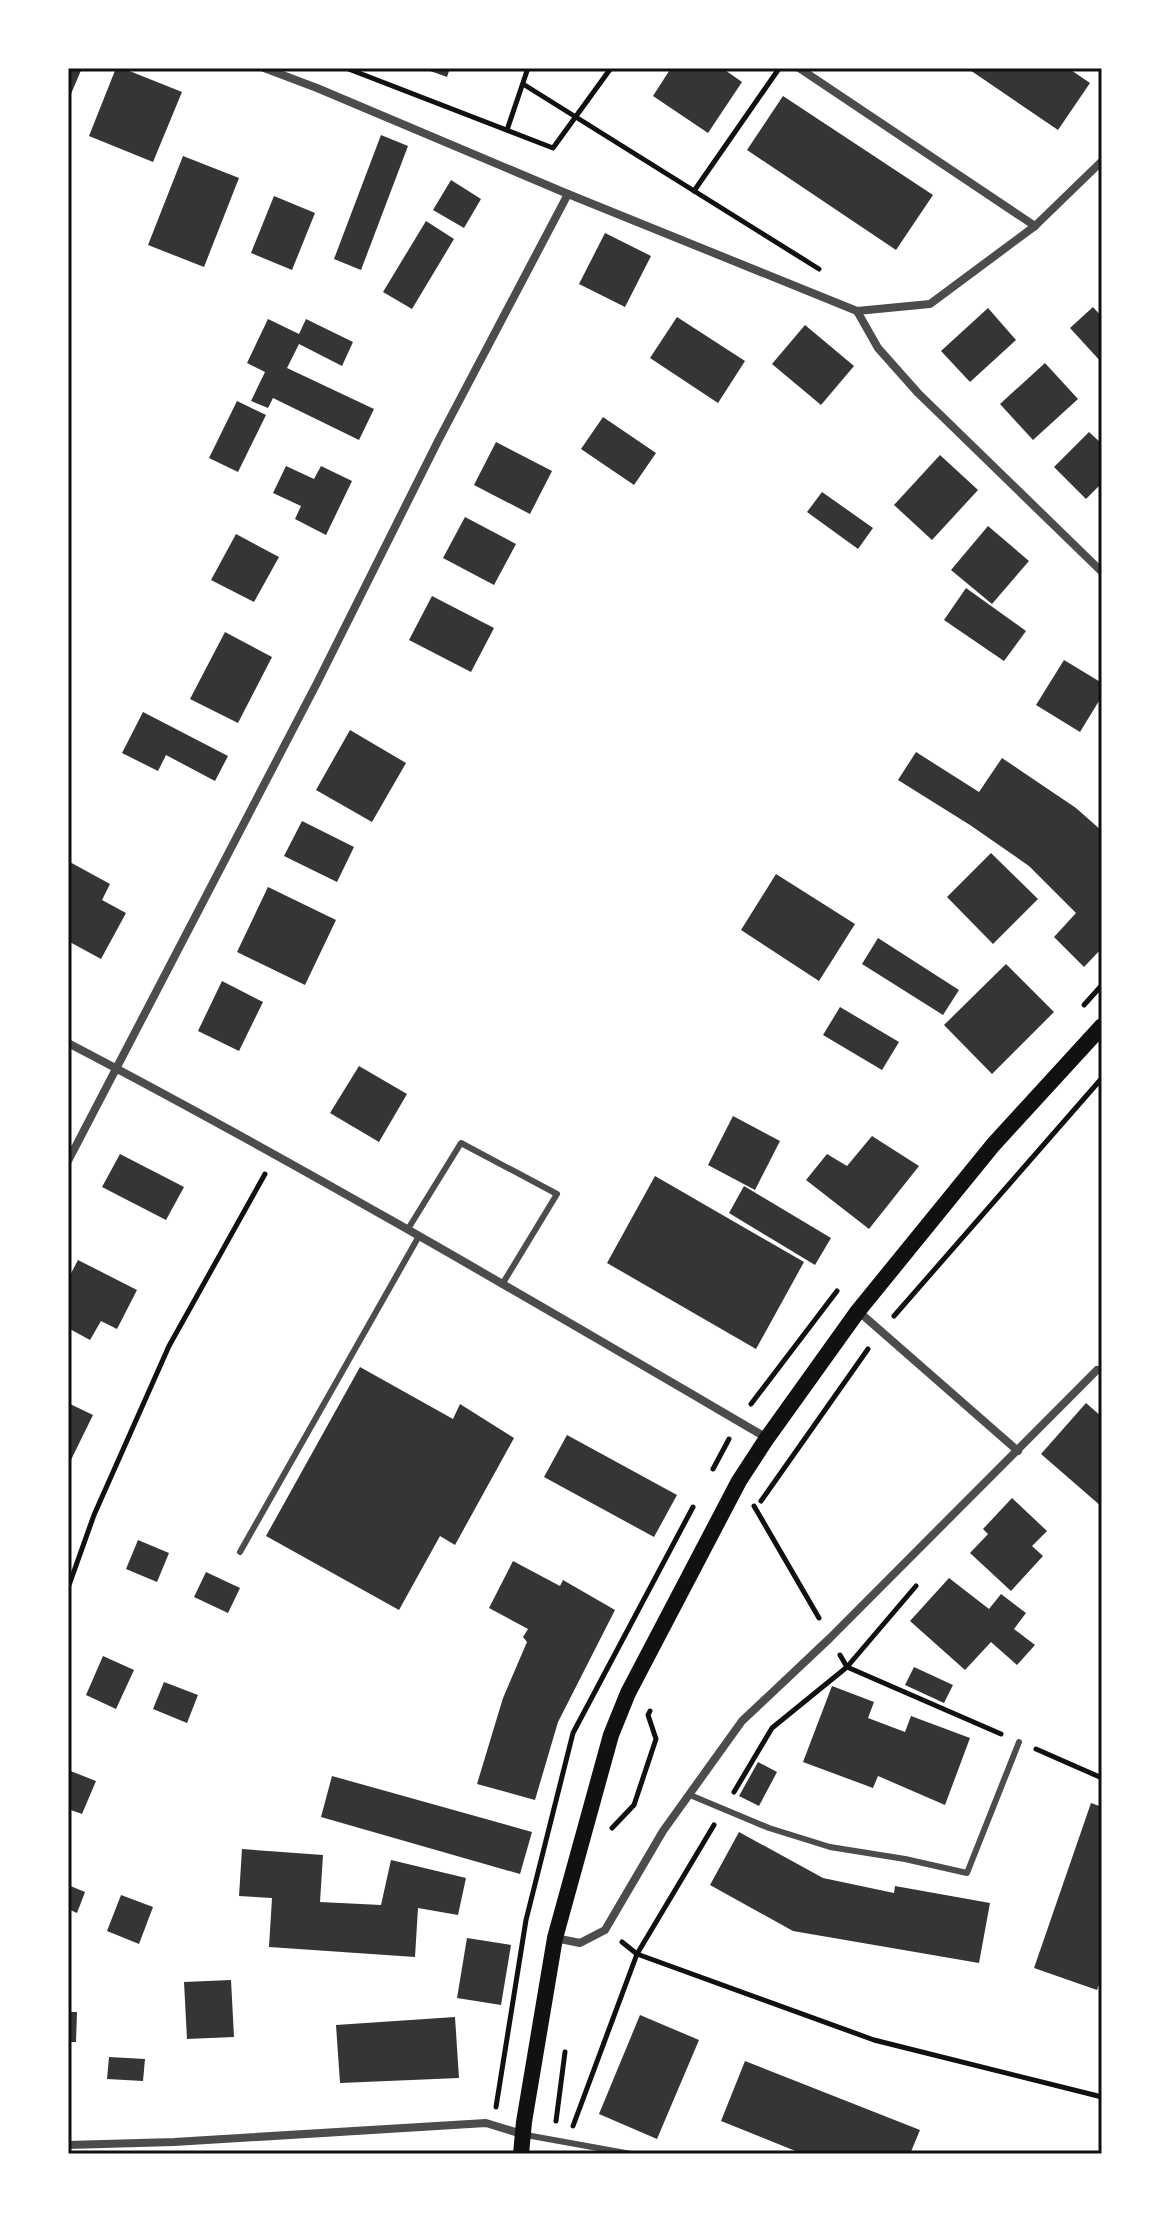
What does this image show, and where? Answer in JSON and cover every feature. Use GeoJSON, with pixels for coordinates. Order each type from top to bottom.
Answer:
{"type":"FeatureCollection","features":[{"type":"Feature","properties":{"kind":"main road"},"geometry":{"type":"LineString","coordinates":[[521,2154],[555,1938],[611,1735],[628,1693],[739,1481],[767,1438],[858,1311],[993,1145],[1102,1026]]}},
{"type":"Feature","properties":{"kind":"street"},"geometry":{"type":"LineString","coordinates":[[264,68],[857,311],[930,304],[1035,226],[1102,161]]}},
{"type":"Feature","properties":{"kind":"street"},"geometry":{"type":"LineString","coordinates":[[799,68],[1035,226]]}},
{"type":"Feature","properties":{"kind":"street"},"geometry":{"type":"LineString","coordinates":[[68,1161],[568,194]]}},
{"type":"Feature","properties":{"kind":"street"},"geometry":{"type":"LineString","coordinates":[[857,311],[878,348],[918,393],[1102,572]]}},
{"type":"Feature","properties":{"kind":"street"},"geometry":{"type":"LineString","coordinates":[[68,1043],[276,1154],[767,1438]]}},
{"type":"Feature","properties":{"kind":"street"},"geometry":{"type":"LineString","coordinates":[[858,1311],[1018,1451]]}},
{"type":"Feature","properties":{"kind":"street"},"geometry":{"type":"LineString","coordinates":[[555,1938],[580,1943],[605,1930],[663,1831],[742,1721],[830,1638],[1097,1370]]}},
{"type":"Feature","properties":{"kind":"street"},"geometry":{"type":"LineString","coordinates":[[68,2145],[174,2142],[486,2123],[523,2134]]}},
{"type":"Feature","properties":{"kind":"lane"},"geometry":{"type":"LineString","coordinates":[[408,1229],[461,1143],[557,1194],[503,1283]]}},
{"type":"Feature","properties":{"kind":"lane"},"geometry":{"type":"LineString","coordinates":[[240,1552],[419,1236]]}},
{"type":"Feature","properties":{"kind":"lane"},"geometry":{"type":"LineString","coordinates":[[690,1795],[769,1828],[830,1847],[967,1873],[1019,1742]]}},
{"type":"Feature","properties":{"kind":"lane"},"geometry":{"type":"LineString","coordinates":[[523,2134],[631,2154]]}},
{"type":"Feature","properties":{"kind":"path"},"geometry":{"type":"LineString","coordinates":[[346,68],[553,148],[611,68]]}},
{"type":"Feature","properties":{"kind":"path"},"geometry":{"type":"LineString","coordinates":[[507,130],[528,68]]}},
{"type":"Feature","properties":{"kind":"path"},"geometry":{"type":"LineString","coordinates":[[694,191],[780,68]]}},
{"type":"Feature","properties":{"kind":"path"},"geometry":{"type":"LineString","coordinates":[[523,84],[821,270]]}},
{"type":"Feature","properties":{"kind":"path"},"geometry":{"type":"LineString","coordinates":[[748,1522],[881,1332],[1102,1078]]}},
{"type":"Feature","properties":{"kind":"path"},"geometry":{"type":"LineString","coordinates":[[68,1588],[94,1515],[169,1346],[276,1154]]}},
{"type":"Feature","properties":{"kind":"path"},"geometry":{"type":"LineString","coordinates":[[739,1481],[847,1667],[1102,1778]]}},
{"type":"Feature","properties":{"kind":"path"},"geometry":{"type":"LineString","coordinates":[[567,2142],[637,1954],[772,1728],[847,1667],[920,1582]]}},
{"type":"Feature","properties":{"kind":"path"},"geometry":{"type":"LineString","coordinates":[[608,1841],[613,1827],[634,1805],[656,1739],[648,1715],[656,1701]]}},
{"type":"Feature","properties":{"kind":"path"},"geometry":{"type":"LineString","coordinates":[[605,1930],[637,1954],[874,2040],[1102,2097]]}},
{"type":"Feature","properties":{"kind":"path"},"geometry":{"type":"LineString","coordinates":[[553,2140],[565,2049]]}},
{"type":"Feature","properties":{"kind":"building"},"geometry":{"type":"Polygon","coordinates":[[[68,68],[82,68],[68,101],[68,68]]]}},
{"type":"Feature","properties":{"kind":"building"},"geometry":{"type":"Polygon","coordinates":[[[116,68],[182,92],[153,162],[89,136],[116,68]]]}},
{"type":"Feature","properties":{"kind":"building"},"geometry":{"type":"Polygon","coordinates":[[[422,68],[450,68],[447,77],[422,68]]]}},
{"type":"Feature","properties":{"kind":"building"},"geometry":{"type":"Polygon","coordinates":[[[671,68],[722,68],[742,82],[708,133],[653,96],[671,68]]]}},
{"type":"Feature","properties":{"kind":"building"},"geometry":{"type":"Polygon","coordinates":[[[967,68],[1068,68],[1090,83],[1058,130],[967,68]]]}},
{"type":"Feature","properties":{"kind":"building"},"geometry":{"type":"Polygon","coordinates":[[[783,96],[933,195],[896,250],[747,150],[783,96]]]}},
{"type":"Feature","properties":{"kind":"building"},"geometry":{"type":"Polygon","coordinates":[[[381,135],[408,146],[361,270],[334,259],[381,135]]]}},
{"type":"Feature","properties":{"kind":"building"},"geometry":{"type":"Polygon","coordinates":[[[183,156],[239,178],[204,267],[148,245],[183,156]]]}},
{"type":"Feature","properties":{"kind":"building"},"geometry":{"type":"Polygon","coordinates":[[[451,180],[481,199],[464,228],[433,210],[451,180]]]}},
{"type":"Feature","properties":{"kind":"building"},"geometry":{"type":"Polygon","coordinates":[[[274,196],[315,213],[292,270],[251,253],[274,196]]]}},
{"type":"Feature","properties":{"kind":"building"},"geometry":{"type":"Polygon","coordinates":[[[426,221],[454,239],[412,309],[383,292],[426,221]]]}},
{"type":"Feature","properties":{"kind":"building"},"geometry":{"type":"Polygon","coordinates":[[[605,233],[651,256],[625,307],[579,284],[605,233]]]}},
{"type":"Feature","properties":{"kind":"building"},"geometry":{"type":"Polygon","coordinates":[[[1093,307],[1102,317],[1102,363],[1070,328],[1093,307]]]}},
{"type":"Feature","properties":{"kind":"building"},"geometry":{"type":"Polygon","coordinates":[[[988,308],[1016,340],[970,382],[941,351],[988,308]]]}},
{"type":"Feature","properties":{"kind":"building"},"geometry":{"type":"Polygon","coordinates":[[[677,317],[745,361],[718,403],[650,358],[677,317]]]}},
{"type":"Feature","properties":{"kind":"building"},"geometry":{"type":"Polygon","coordinates":[[[268,319],[299,334],[306,319],[353,342],[342,366],[299,344],[287,368],[374,409],[359,440],[273,398],[268,408],[251,401],[265,372],[247,363],[268,319]]]}},
{"type":"Feature","properties":{"kind":"building"},"geometry":{"type":"Polygon","coordinates":[[[805,325],[854,366],[821,405],[772,364],[805,325]]]}},
{"type":"Feature","properties":{"kind":"building"},"geometry":{"type":"Polygon","coordinates":[[[1045,363],[1078,399],[1033,440],[1000,404],[1045,363]]]}},
{"type":"Feature","properties":{"kind":"building"},"geometry":{"type":"Polygon","coordinates":[[[237,401],[266,415],[238,472],[209,458],[237,401]]]}},
{"type":"Feature","properties":{"kind":"building"},"geometry":{"type":"Polygon","coordinates":[[[603,417],[656,453],[634,485],[581,449],[603,417]]]}},
{"type":"Feature","properties":{"kind":"building"},"geometry":{"type":"Polygon","coordinates":[[[1089,432],[1102,444],[1102,483],[1086,499],[1054,467],[1089,432]]]}},
{"type":"Feature","properties":{"kind":"building"},"geometry":{"type":"Polygon","coordinates":[[[496,442],[552,471],[530,514],[474,485],[496,442]]]}},
{"type":"Feature","properties":{"kind":"building"},"geometry":{"type":"Polygon","coordinates":[[[940,455],[978,490],[932,540],[894,505],[940,455]]]}},
{"type":"Feature","properties":{"kind":"building"},"geometry":{"type":"Polygon","coordinates":[[[286,466],[314,479],[321,466],[352,481],[326,535],[295,519],[301,506],[273,493],[286,466]]]}},
{"type":"Feature","properties":{"kind":"building"},"geometry":{"type":"Polygon","coordinates":[[[822,492],[873,528],[858,549],[807,512],[822,492]]]}},
{"type":"Feature","properties":{"kind":"building"},"geometry":{"type":"Polygon","coordinates":[[[465,517],[516,544],[494,585],[443,558],[465,517]]]}},
{"type":"Feature","properties":{"kind":"building"},"geometry":{"type":"Polygon","coordinates":[[[988,526],[1029,561],[992,604],[951,570],[988,526]]]}},
{"type":"Feature","properties":{"kind":"building"},"geometry":{"type":"Polygon","coordinates":[[[236,534],[279,557],[254,602],[211,580],[236,534]]]}},
{"type":"Feature","properties":{"kind":"building"},"geometry":{"type":"Polygon","coordinates":[[[966,588],[1026,631],[1004,661],[944,620],[966,588]]]}},
{"type":"Feature","properties":{"kind":"building"},"geometry":{"type":"Polygon","coordinates":[[[432,596],[494,628],[471,672],[409,640],[432,596]]]}},
{"type":"Feature","properties":{"kind":"building"},"geometry":{"type":"Polygon","coordinates":[[[225,632],[272,657],[238,723],[190,699],[225,632]]]}},
{"type":"Feature","properties":{"kind":"building"},"geometry":{"type":"Polygon","coordinates":[[[1064,660],[1102,683],[1102,696],[1080,732],[1036,705],[1064,660]]]}},
{"type":"Feature","properties":{"kind":"building"},"geometry":{"type":"Polygon","coordinates":[[[143,712],[228,756],[215,781],[166,755],[158,771],[122,753],[143,712]]]}},
{"type":"Feature","properties":{"kind":"building"},"geometry":{"type":"Polygon","coordinates":[[[350,730],[406,763],[372,822],[316,790],[350,730]]]}},
{"type":"Feature","properties":{"kind":"building"},"geometry":{"type":"Polygon","coordinates":[[[916,752],[979,792],[1002,758],[1076,808],[1102,831],[1102,948],[1084,967],[1054,937],[1076,913],[1029,866],[898,780],[916,752]]]}},
{"type":"Feature","properties":{"kind":"building"},"geometry":{"type":"Polygon","coordinates":[[[302,821],[354,847],[337,882],[284,856],[302,821]]]}},
{"type":"Feature","properties":{"kind":"building"},"geometry":{"type":"Polygon","coordinates":[[[991,853],[1038,899],[993,944],[947,897],[991,853]]]}},
{"type":"Feature","properties":{"kind":"building"},"geometry":{"type":"Polygon","coordinates":[[[68,861],[110,884],[102,900],[126,913],[101,959],[68,941],[68,861]]]}},
{"type":"Feature","properties":{"kind":"building"},"geometry":{"type":"Polygon","coordinates":[[[776,874],[855,924],[819,981],[741,930],[776,874]]]}},
{"type":"Feature","properties":{"kind":"building"},"geometry":{"type":"Polygon","coordinates":[[[268,887],[336,920],[305,985],[237,952],[268,887]]]}},
{"type":"Feature","properties":{"kind":"building"},"geometry":{"type":"Polygon","coordinates":[[[878,938],[959,990],[943,1015],[862,964],[878,938]]]}},
{"type":"Feature","properties":{"kind":"building"},"geometry":{"type":"Polygon","coordinates":[[[1006,964],[1054,1012],[992,1074],[944,1025],[1006,964]]]}},
{"type":"Feature","properties":{"kind":"building"},"geometry":{"type":"Polygon","coordinates":[[[222,981],[263,1002],[239,1051],[198,1031],[222,981]]]}},
{"type":"Feature","properties":{"kind":"building"},"geometry":{"type":"Polygon","coordinates":[[[840,1007],[899,1042],[882,1070],[823,1035],[840,1007]]]}},
{"type":"Feature","properties":{"kind":"building"},"geometry":{"type":"Polygon","coordinates":[[[359,1066],[407,1094],[379,1142],[330,1113],[359,1066]]]}},
{"type":"Feature","properties":{"kind":"building"},"geometry":{"type":"Polygon","coordinates":[[[733,1116],[780,1141],[755,1190],[708,1165],[733,1116]]]}},
{"type":"Feature","properties":{"kind":"building"},"geometry":{"type":"Polygon","coordinates":[[[872,1136],[919,1166],[869,1229],[806,1180],[827,1154],[847,1166],[872,1136]]]}},
{"type":"Feature","properties":{"kind":"building"},"geometry":{"type":"Polygon","coordinates":[[[120,1154],[184,1187],[166,1220],[102,1187],[120,1154]]]}},
{"type":"Feature","properties":{"kind":"building"},"geometry":{"type":"Polygon","coordinates":[[[655,1176],[804,1262],[756,1349],[607,1263],[655,1176]]]}},
{"type":"Feature","properties":{"kind":"building"},"geometry":{"type":"Polygon","coordinates":[[[744,1186],[831,1238],[815,1265],[729,1213],[744,1186]]]}},
{"type":"Feature","properties":{"kind":"building"},"geometry":{"type":"Polygon","coordinates":[[[78,1260],[137,1290],[117,1329],[101,1321],[90,1340],[68,1328],[68,1279],[78,1260]]]}},
{"type":"Feature","properties":{"kind":"building"},"geometry":{"type":"Polygon","coordinates":[[[360,1367],[453,1419],[460,1404],[514,1438],[455,1545],[440,1536],[399,1610],[266,1536],[360,1367]]]}},
{"type":"Feature","properties":{"kind":"building"},"geometry":{"type":"Polygon","coordinates":[[[68,1403],[93,1415],[68,1466],[68,1403]]]}},
{"type":"Feature","properties":{"kind":"building"},"geometry":{"type":"Polygon","coordinates":[[[1086,1403],[1102,1417],[1102,1507],[1041,1454],[1086,1403]]]}},
{"type":"Feature","properties":{"kind":"building"},"geometry":{"type":"Polygon","coordinates":[[[567,1435],[677,1495],[654,1537],[544,1477],[567,1435]]]}},
{"type":"Feature","properties":{"kind":"building"},"geometry":{"type":"Polygon","coordinates":[[[1012,1498],[1047,1531],[1032,1546],[1043,1556],[1011,1591],[970,1553],[988,1534],[983,1529],[1012,1498]]]}},
{"type":"Feature","properties":{"kind":"building"},"geometry":{"type":"Polygon","coordinates":[[[138,1540],[169,1553],[157,1582],[126,1569],[138,1540]]]}},
{"type":"Feature","properties":{"kind":"building"},"geometry":{"type":"Polygon","coordinates":[[[513,1561],[560,1586],[563,1580],[615,1610],[558,1722],[535,1800],[477,1784],[503,1698],[527,1642],[523,1637],[528,1629],[489,1608],[513,1561]]]}},
{"type":"Feature","properties":{"kind":"building"},"geometry":{"type":"Polygon","coordinates":[[[206,1572],[240,1588],[228,1613],[194,1597],[206,1572]]]}},
{"type":"Feature","properties":{"kind":"building"},"geometry":{"type":"Polygon","coordinates":[[[949,1578],[989,1609],[1001,1594],[1026,1613],[1014,1629],[1035,1645],[1017,1665],[991,1642],[965,1670],[910,1621],[949,1578]]]}},
{"type":"Feature","properties":{"kind":"building"},"geometry":{"type":"Polygon","coordinates":[[[103,1656],[134,1670],[116,1709],[86,1695],[103,1656]]]}},
{"type":"Feature","properties":{"kind":"building"},"geometry":{"type":"Polygon","coordinates":[[[914,1667],[953,1685],[944,1703],[905,1685],[914,1667]]]}},
{"type":"Feature","properties":{"kind":"building"},"geometry":{"type":"Polygon","coordinates":[[[164,1682],[198,1695],[187,1723],[153,1709],[164,1682]]]}},
{"type":"Feature","properties":{"kind":"building"},"geometry":{"type":"Polygon","coordinates":[[[832,1686],[874,1702],[868,1718],[905,1732],[911,1716],[970,1738],[945,1805],[878,1776],[873,1788],[803,1762],[832,1686]]]}},
{"type":"Feature","properties":{"kind":"building"},"geometry":{"type":"Polygon","coordinates":[[[758,1762],[777,1772],[759,1806],[739,1796],[758,1762]]]}},
{"type":"Feature","properties":{"kind":"building"},"geometry":{"type":"Polygon","coordinates":[[[68,1770],[96,1781],[82,1814],[68,1809],[68,1770]]]}},
{"type":"Feature","properties":{"kind":"building"},"geometry":{"type":"Polygon","coordinates":[[[332,1776],[532,1832],[520,1874],[321,1817],[332,1776]]]}},
{"type":"Feature","properties":{"kind":"building"},"geometry":{"type":"Polygon","coordinates":[[[1091,1803],[1102,1807],[1102,1976],[1097,1990],[1034,1968],[1091,1803]]]}},
{"type":"Feature","properties":{"kind":"building"},"geometry":{"type":"Polygon","coordinates":[[[739,1832],[823,1878],[894,1893],[895,1886],[990,1903],[979,1963],[793,1931],[710,1885],[739,1832]]]}},
{"type":"Feature","properties":{"kind":"building"},"geometry":{"type":"Polygon","coordinates":[[[242,1849],[323,1855],[320,1902],[381,1905],[391,1860],[466,1878],[458,1915],[418,1908],[415,1957],[269,1947],[272,1898],[239,1896],[242,1849]]]}},
{"type":"Feature","properties":{"kind":"building"},"geometry":{"type":"Polygon","coordinates":[[[68,1885],[85,1892],[77,1913],[68,1909],[68,1885]]]}},
{"type":"Feature","properties":{"kind":"building"},"geometry":{"type":"Polygon","coordinates":[[[121,1895],[153,1907],[139,1944],[107,1931],[121,1895]]]}},
{"type":"Feature","properties":{"kind":"building"},"geometry":{"type":"Polygon","coordinates":[[[467,1938],[511,1945],[501,2005],[457,1998],[467,1938]]]}},
{"type":"Feature","properties":{"kind":"building"},"geometry":{"type":"Polygon","coordinates":[[[231,1980],[234,2037],[187,2039],[184,1982],[231,1980]]]}},
{"type":"Feature","properties":{"kind":"building"},"geometry":{"type":"Polygon","coordinates":[[[68,2012],[77,2012],[76,2042],[68,2042],[68,2012]]]}},
{"type":"Feature","properties":{"kind":"building"},"geometry":{"type":"Polygon","coordinates":[[[640,2015],[699,2040],[657,2139],[599,2114],[640,2015]]]}},
{"type":"Feature","properties":{"kind":"building"},"geometry":{"type":"Polygon","coordinates":[[[455,2017],[459,2078],[340,2083],[336,2025],[455,2017]]]}},
{"type":"Feature","properties":{"kind":"building"},"geometry":{"type":"Polygon","coordinates":[[[109,2057],[145,2059],[143,2081],[107,2079],[109,2057]]]}},
{"type":"Feature","properties":{"kind":"building"},"geometry":{"type":"Polygon","coordinates":[[[745,2061],[920,2130],[910,2154],[803,2154],[721,2121],[745,2061]]]}}]}
